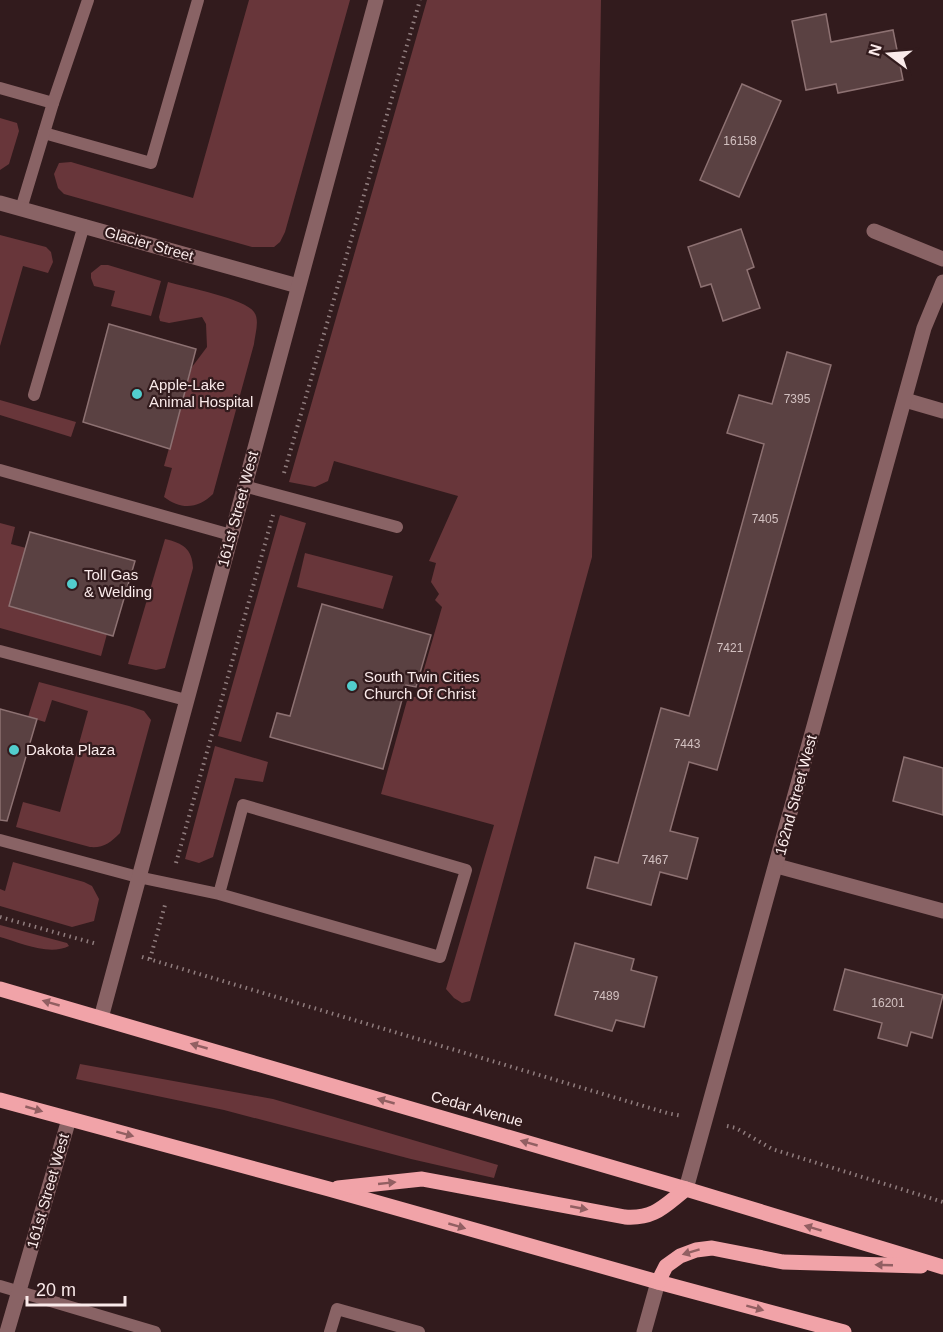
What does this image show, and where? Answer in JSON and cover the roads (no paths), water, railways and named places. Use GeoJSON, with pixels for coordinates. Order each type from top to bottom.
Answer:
{"type":"FeatureCollection","features":[{"type":"Feature","properties":{"kind":"main road","name":"Cedar Avenue"},"geometry":{"type":"LineString","coordinates":[[0,989],[686,1189],[943,1267]]}},
{"type":"Feature","properties":{"kind":"main road"},"geometry":{"type":"LineString","coordinates":[[0,1100],[844,1332]]}},
{"type":"Feature","properties":{"kind":"main road"},"geometry":{"type":"LineString","coordinates":[[329,1189],[422,1179],[639,1218],[655,1214],[686,1189]]}},
{"type":"Feature","properties":{"kind":"main road"},"geometry":{"type":"LineString","coordinates":[[658,1282],[666,1266],[680,1256],[696,1250],[712,1248],[783,1262],[943,1267]]}},
{"type":"Feature","properties":{"kind":"street","name":"161st Street West"},"geometry":{"type":"LineString","coordinates":[[101,1018],[376,0]]}},
{"type":"Feature","properties":{"kind":"street","name":"Glacier Street"},"geometry":{"type":"LineString","coordinates":[[0,203],[298,286]]}},
{"type":"Feature","properties":{"kind":"street"},"geometry":{"type":"LineString","coordinates":[[874,231],[943,259]]}},
{"type":"Feature","properties":{"kind":"street","name":"162nd Street West"},"geometry":{"type":"LineString","coordinates":[[686,1189],[924,328],[943,282]]}},
{"type":"Feature","properties":{"kind":"street"},"geometry":{"type":"LineString","coordinates":[[905,400],[943,411]]}},
{"type":"Feature","properties":{"kind":"street"},"geometry":{"type":"LineString","coordinates":[[777,866],[943,911]]}},
{"type":"Feature","properties":{"kind":"street","name":"161st Street West"},"geometry":{"type":"LineString","coordinates":[[8,1332],[69,1119]]}},
{"type":"Feature","properties":{"kind":"street"},"geometry":{"type":"LineString","coordinates":[[644,1332],[658,1282]]}},
{"type":"Feature","properties":{"kind":"lane"},"geometry":{"type":"LineString","coordinates":[[21,209],[53,103],[88,0]]}},
{"type":"Feature","properties":{"kind":"lane"},"geometry":{"type":"LineString","coordinates":[[44,133],[151,163],[198,0]]}},
{"type":"Feature","properties":{"kind":"lane"},"geometry":{"type":"LineString","coordinates":[[0,88],[53,103]]}},
{"type":"Feature","properties":{"kind":"lane"},"geometry":{"type":"LineString","coordinates":[[34,396],[84,225]]}},
{"type":"Feature","properties":{"kind":"lane"},"geometry":{"type":"LineString","coordinates":[[0,470],[231,535]]}},
{"type":"Feature","properties":{"kind":"lane"},"geometry":{"type":"LineString","coordinates":[[244,486],[397,527]]}},
{"type":"Feature","properties":{"kind":"lane"},"geometry":{"type":"LineString","coordinates":[[0,651],[186,700]]}},
{"type":"Feature","properties":{"kind":"lane"},"geometry":{"type":"LineString","coordinates":[[0,840],[138,877],[219,894],[440,957],[466,870],[243,805],[219,894]]}},
{"type":"Feature","properties":{"kind":"lane"},"geometry":{"type":"LineString","coordinates":[[0,1286],[155,1332]]}},
{"type":"Feature","properties":{"kind":"lane"},"geometry":{"type":"LineString","coordinates":[[330,1332],[337,1309],[420,1332]]}},
{"type":"Feature","properties":{"kind":"place","name":"Apple-Lake Animal Hospital"},"geometry":{"type":"Point","coordinates":[137,394]}},
{"type":"Feature","properties":{"kind":"place","name":"Toll Gas & Welding"},"geometry":{"type":"Point","coordinates":[72,584]}},
{"type":"Feature","properties":{"kind":"place","name":"South Twin Cities Church Of Christ"},"geometry":{"type":"Point","coordinates":[352,686]}},
{"type":"Feature","properties":{"kind":"place","name":"Dakota Plaza"},"geometry":{"type":"Point","coordinates":[14,750]}}]}
